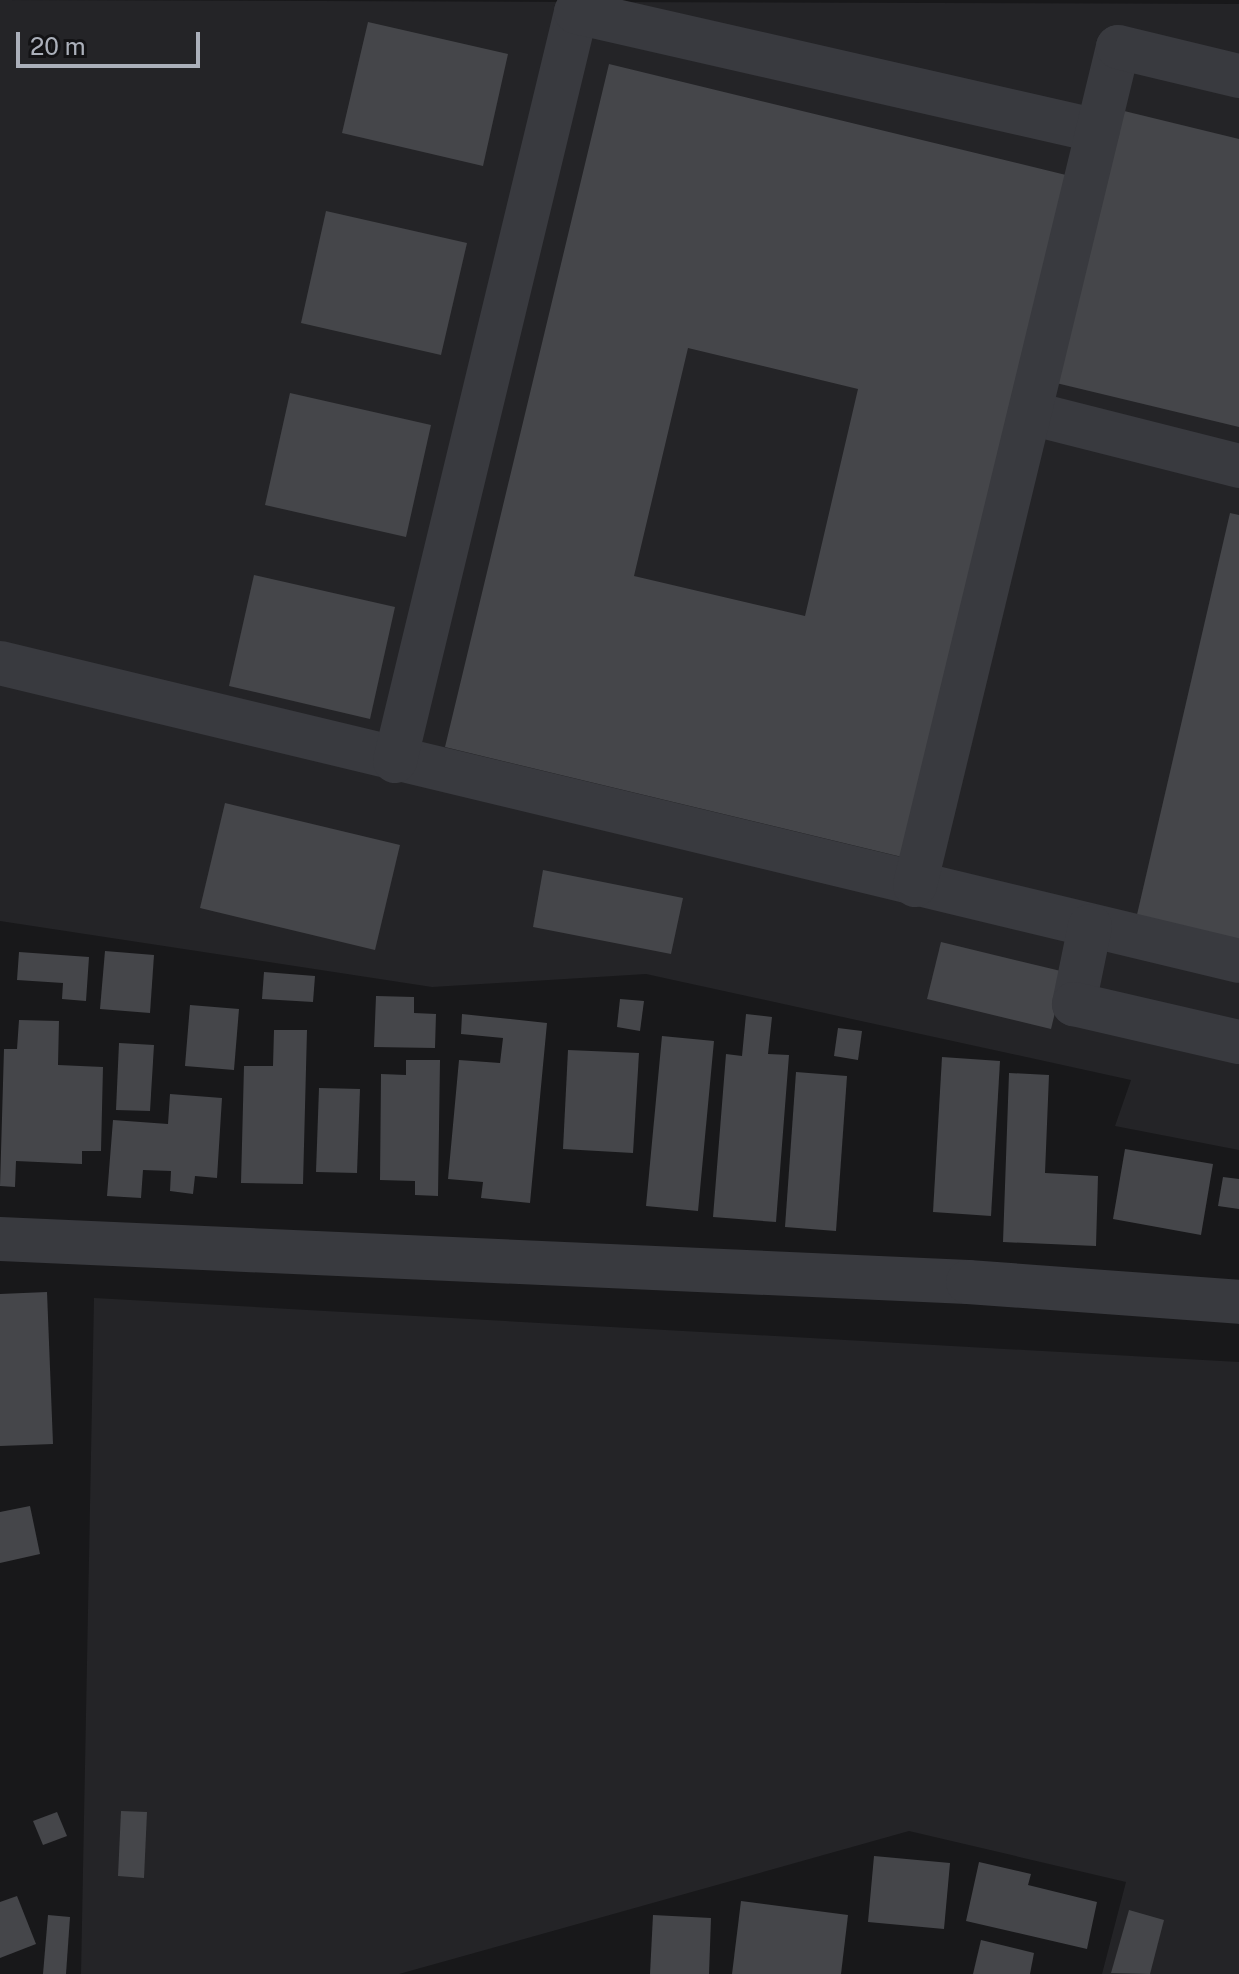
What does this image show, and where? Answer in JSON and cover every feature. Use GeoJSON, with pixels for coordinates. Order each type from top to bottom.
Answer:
{"type":"FeatureCollection","features":[{"type":"Feature","properties":{"kind":"street"},"geometry":{"type":"LineString","coordinates":[[395,761],[576,12],[1098,131]]}},
{"type":"Feature","properties":{"kind":"street"},"geometry":{"type":"LineString","coordinates":[[915,885],[1118,47],[1239,76]]}},
{"type":"Feature","properties":{"kind":"street"},"geometry":{"type":"LineString","coordinates":[[1030,413],[1239,466]]}},
{"type":"Feature","properties":{"kind":"street"},"geometry":{"type":"LineString","coordinates":[[0,663],[395,761],[1239,961]]}},
{"type":"Feature","properties":{"kind":"street"},"geometry":{"type":"LineString","coordinates":[[1090,926],[1074,1004],[1239,1042]]}},
{"type":"Feature","properties":{"kind":"street"},"geometry":{"type":"LineString","coordinates":[[0,1239],[968,1282],[1239,1302]]}},
{"type":"Feature","properties":{"kind":"shaded area"},"geometry":{"type":"Polygon","coordinates":[[[0,0],[1239,4],[1239,1150],[1115,1126],[1131,1080],[646,974],[432,987],[0,921],[0,0]]]}},
{"type":"Feature","properties":{"kind":"shaded area"},"geometry":{"type":"Polygon","coordinates":[[[94,1298],[1239,1362],[1239,1974],[1102,1974],[1126,1882],[909,1831],[399,1974],[81,1974],[94,1298]]]}},
{"type":"Feature","properties":{"kind":"building"},"geometry":{"type":"Polygon","coordinates":[[[368,22],[508,54],[483,166],[342,133],[368,22]]]}},
{"type":"Feature","properties":{"kind":"building"},"geometry":{"type":"Polygon","coordinates":[[[609,64],[1066,175],[902,857],[445,747],[609,64]],[[688,348],[634,576],[805,616],[858,389],[688,348]]]}},
{"type":"Feature","properties":{"kind":"building"},"geometry":{"type":"Polygon","coordinates":[[[1116,109],[1239,139],[1239,427],[1052,382],[1116,109]]]}},
{"type":"Feature","properties":{"kind":"building"},"geometry":{"type":"Polygon","coordinates":[[[326,211],[467,243],[441,355],[301,323],[326,211]]]}},
{"type":"Feature","properties":{"kind":"building"},"geometry":{"type":"Polygon","coordinates":[[[290,393],[431,425],[406,537],[265,505],[290,393]]]}},
{"type":"Feature","properties":{"kind":"building"},"geometry":{"type":"Polygon","coordinates":[[[1230,513],[1239,515],[1239,943],[1136,919],[1230,513]]]}},
{"type":"Feature","properties":{"kind":"building"},"geometry":{"type":"Polygon","coordinates":[[[254,575],[395,607],[370,719],[229,686],[254,575]]]}},
{"type":"Feature","properties":{"kind":"building"},"geometry":{"type":"Polygon","coordinates":[[[225,803],[400,845],[375,950],[200,908],[225,803]]]}},
{"type":"Feature","properties":{"kind":"building"},"geometry":{"type":"Polygon","coordinates":[[[543,870],[683,898],[671,954],[533,927],[543,870]]]}},
{"type":"Feature","properties":{"kind":"building"},"geometry":{"type":"Polygon","coordinates":[[[941,942],[1065,972],[1051,1029],[927,999],[941,942]]]}},
{"type":"Feature","properties":{"kind":"building"},"geometry":{"type":"Polygon","coordinates":[[[105,951],[154,955],[150,1013],[100,1009],[105,951]]]}},
{"type":"Feature","properties":{"kind":"building"},"geometry":{"type":"Polygon","coordinates":[[[19,952],[89,957],[86,1001],[62,999],[63,983],[17,980],[19,952]]]}},
{"type":"Feature","properties":{"kind":"building"},"geometry":{"type":"Polygon","coordinates":[[[264,972],[315,976],[313,1002],[262,999],[264,972]]]}},
{"type":"Feature","properties":{"kind":"building"},"geometry":{"type":"Polygon","coordinates":[[[376,996],[414,997],[414,1013],[436,1014],[435,1048],[374,1047],[376,996]]]}},
{"type":"Feature","properties":{"kind":"building"},"geometry":{"type":"Polygon","coordinates":[[[620,999],[644,1001],[640,1031],[617,1027],[620,999]]]}},
{"type":"Feature","properties":{"kind":"building"},"geometry":{"type":"Polygon","coordinates":[[[190,1005],[239,1009],[234,1070],[185,1066],[190,1005]]]}},
{"type":"Feature","properties":{"kind":"building"},"geometry":{"type":"Polygon","coordinates":[[[462,1014],[547,1023],[530,1203],[481,1198],[483,1182],[448,1179],[459,1060],[500,1063],[503,1038],[461,1034],[462,1014]]]}},
{"type":"Feature","properties":{"kind":"building"},"geometry":{"type":"Polygon","coordinates":[[[746,1014],[772,1017],[768,1054],[789,1055],[776,1222],[713,1217],[726,1054],[742,1056],[746,1014]]]}},
{"type":"Feature","properties":{"kind":"building"},"geometry":{"type":"Polygon","coordinates":[[[19,1020],[59,1021],[58,1065],[103,1067],[101,1151],[82,1151],[82,1164],[16,1161],[15,1187],[0,1186],[4,1049],[17,1049],[19,1020]]]}},
{"type":"Feature","properties":{"kind":"building"},"geometry":{"type":"Polygon","coordinates":[[[838,1028],[862,1031],[858,1060],[834,1056],[838,1028]]]}},
{"type":"Feature","properties":{"kind":"building"},"geometry":{"type":"Polygon","coordinates":[[[274,1030],[307,1030],[303,1184],[241,1183],[244,1066],[273,1066],[274,1030]]]}},
{"type":"Feature","properties":{"kind":"building"},"geometry":{"type":"Polygon","coordinates":[[[662,1036],[714,1041],[698,1211],[646,1206],[662,1036]]]}},
{"type":"Feature","properties":{"kind":"building"},"geometry":{"type":"Polygon","coordinates":[[[119,1043],[154,1045],[150,1111],[116,1110],[119,1043]]]}},
{"type":"Feature","properties":{"kind":"building"},"geometry":{"type":"Polygon","coordinates":[[[568,1050],[639,1053],[633,1153],[563,1149],[568,1050]]]}},
{"type":"Feature","properties":{"kind":"building"},"geometry":{"type":"Polygon","coordinates":[[[942,1057],[1000,1061],[991,1216],[933,1212],[942,1057]]]}},
{"type":"Feature","properties":{"kind":"building"},"geometry":{"type":"Polygon","coordinates":[[[406,1060],[440,1060],[438,1196],[415,1195],[415,1181],[380,1180],[381,1074],[406,1075],[406,1060]]]}},
{"type":"Feature","properties":{"kind":"building"},"geometry":{"type":"Polygon","coordinates":[[[796,1072],[847,1076],[836,1231],[785,1227],[796,1072]]]}},
{"type":"Feature","properties":{"kind":"building"},"geometry":{"type":"Polygon","coordinates":[[[1009,1073],[1049,1075],[1045,1173],[1098,1176],[1096,1246],[1003,1242],[1009,1073]]]}},
{"type":"Feature","properties":{"kind":"building"},"geometry":{"type":"Polygon","coordinates":[[[319,1088],[360,1089],[357,1173],[316,1172],[319,1088]]]}},
{"type":"Feature","properties":{"kind":"building"},"geometry":{"type":"Polygon","coordinates":[[[170,1094],[222,1098],[217,1178],[195,1176],[193,1194],[170,1191],[171,1171],[143,1170],[141,1198],[107,1196],[113,1120],[168,1124],[170,1094]]]}},
{"type":"Feature","properties":{"kind":"building"},"geometry":{"type":"Polygon","coordinates":[[[1125,1149],[1213,1164],[1201,1235],[1113,1219],[1125,1149]]]}},
{"type":"Feature","properties":{"kind":"building"},"geometry":{"type":"Polygon","coordinates":[[[1223,1177],[1239,1179],[1239,1209],[1218,1206],[1223,1177]]]}},
{"type":"Feature","properties":{"kind":"building"},"geometry":{"type":"Polygon","coordinates":[[[47,1292],[53,1444],[0,1446],[0,1294],[47,1292]]]}},
{"type":"Feature","properties":{"kind":"building"},"geometry":{"type":"Polygon","coordinates":[[[30,1506],[40,1554],[0,1563],[0,1512],[30,1506]]]}},
{"type":"Feature","properties":{"kind":"building"},"geometry":{"type":"Polygon","coordinates":[[[121,1811],[147,1812],[144,1878],[118,1876],[121,1811]]]}},
{"type":"Feature","properties":{"kind":"building"},"geometry":{"type":"Polygon","coordinates":[[[57,1812],[67,1836],[43,1845],[33,1821],[57,1812]]]}},
{"type":"Feature","properties":{"kind":"building"},"geometry":{"type":"Polygon","coordinates":[[[874,1856],[950,1863],[944,1929],[868,1922],[874,1856]]]}},
{"type":"Feature","properties":{"kind":"building"},"geometry":{"type":"Polygon","coordinates":[[[979,1862],[1031,1874],[1028,1885],[1097,1902],[1087,1949],[966,1921],[979,1862]]]}},
{"type":"Feature","properties":{"kind":"building"},"geometry":{"type":"Polygon","coordinates":[[[17,1896],[36,1944],[0,1958],[0,1902],[17,1896]]]}},
{"type":"Feature","properties":{"kind":"building"},"geometry":{"type":"Polygon","coordinates":[[[741,1901],[848,1915],[841,1974],[732,1974],[741,1901]]]}},
{"type":"Feature","properties":{"kind":"building"},"geometry":{"type":"Polygon","coordinates":[[[1129,1910],[1164,1920],[1150,1974],[1111,1973],[1129,1910]]]}},
{"type":"Feature","properties":{"kind":"building"},"geometry":{"type":"Polygon","coordinates":[[[48,1915],[70,1917],[66,1974],[43,1974],[48,1915]]]}},
{"type":"Feature","properties":{"kind":"building"},"geometry":{"type":"Polygon","coordinates":[[[653,1915],[711,1918],[709,1974],[650,1974],[653,1915]]]}},
{"type":"Feature","properties":{"kind":"building"},"geometry":{"type":"Polygon","coordinates":[[[981,1940],[1034,1953],[1030,1974],[973,1974],[981,1940]]]}}]}
